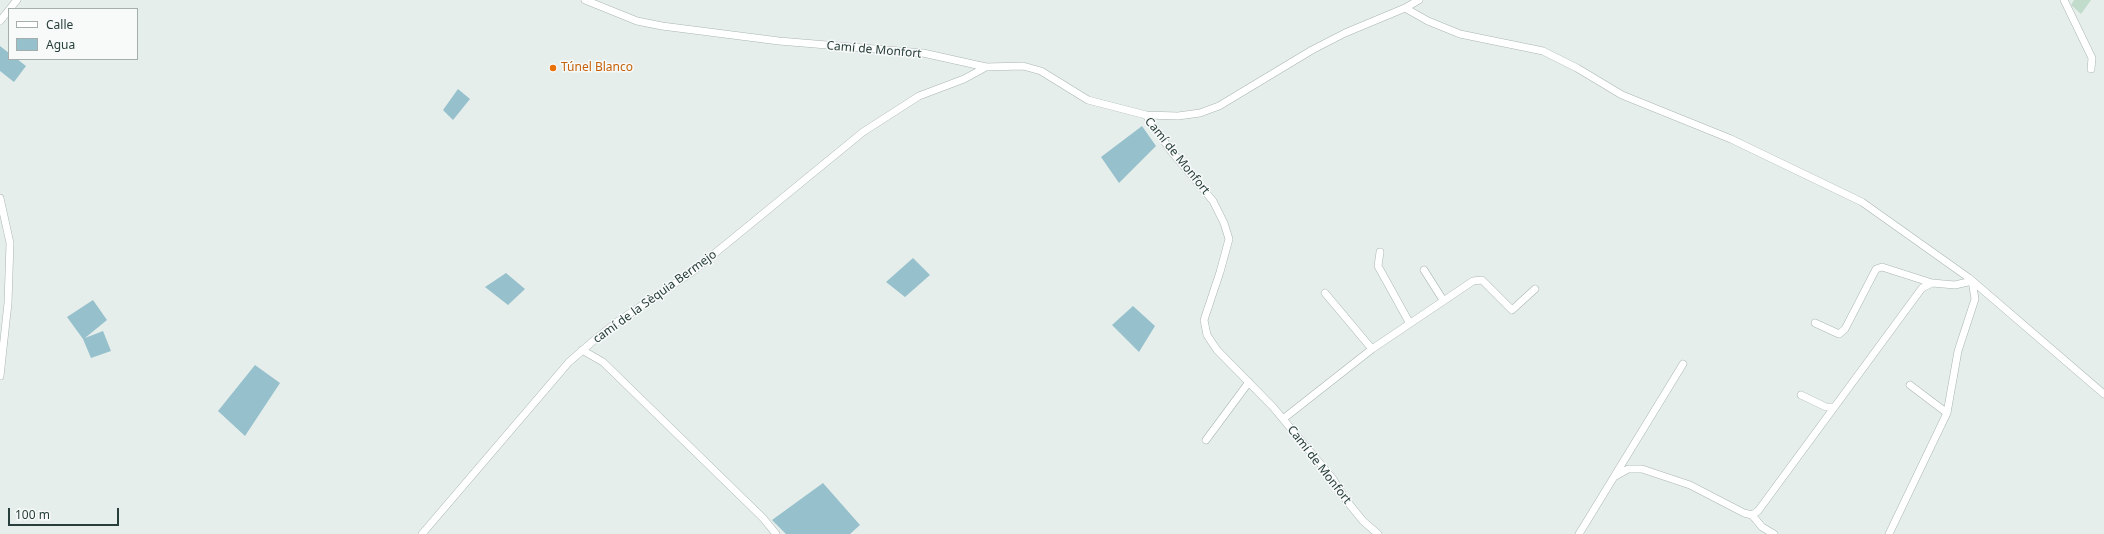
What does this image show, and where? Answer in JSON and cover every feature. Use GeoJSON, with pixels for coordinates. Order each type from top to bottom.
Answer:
{"type":"FeatureCollection","features":[{"type":"Feature","properties":{"kind":"street"},"geometry":{"type":"LineString","coordinates":[[11,8],[17,0]]}},
{"type":"Feature","properties":{"kind":"street","name":"Camí de Monfort"},"geometry":{"type":"LineString","coordinates":[[585,0],[637,21],[662,26],[779,41],[923,53],[986,67],[1023,66],[1041,71],[1088,100],[1146,115],[1170,151],[1213,201],[1224,223],[1229,239],[1204,320],[1207,335],[1217,350],[1283,419],[1333,479],[1346,500],[1363,521],[1378,534]]}},
{"type":"Feature","properties":{"kind":"street"},"geometry":{"type":"LineString","coordinates":[[1146,115],[1178,116],[1193,114],[1219,106],[1312,50],[1345,33],[1405,8],[1411,2],[1419,0]]}},
{"type":"Feature","properties":{"kind":"street"},"geometry":{"type":"LineString","coordinates":[[2064,0],[2092,58],[2091,69]]}},
{"type":"Feature","properties":{"kind":"street"},"geometry":{"type":"LineString","coordinates":[[1405,8],[1428,21],[1460,34],[1543,51],[1577,68],[1622,95],[1731,139],[1862,202],[1892,222],[1972,281],[2104,394]]}},
{"type":"Feature","properties":{"kind":"street"},"geometry":{"type":"LineString","coordinates":[[0,21],[8,11]]}},
{"type":"Feature","properties":{"kind":"street","name":"camí de la Sèquia Bermejo"},"geometry":{"type":"LineString","coordinates":[[422,534],[569,362],[582,350],[617,322],[692,272],[862,132],[919,96],[964,79],[986,67]]}},
{"type":"Feature","properties":{"kind":"street"},"geometry":{"type":"LineString","coordinates":[[0,198],[10,243],[8,302],[0,376]]}},
{"type":"Feature","properties":{"kind":"street"},"geometry":{"type":"LineString","coordinates":[[1380,252],[1378,266],[1409,322]]}},
{"type":"Feature","properties":{"kind":"street"},"geometry":{"type":"LineString","coordinates":[[1815,323],[1839,334],[1844,329],[1876,269],[1882,268],[1932,282],[1955,285],[1972,281]]}},
{"type":"Feature","properties":{"kind":"street"},"geometry":{"type":"LineString","coordinates":[[1424,270],[1443,300]]}},
{"type":"Feature","properties":{"kind":"street"},"geometry":{"type":"LineString","coordinates":[[1283,419],[1409,322],[1473,281],[1482,280],[1512,310],[1535,289]]}},
{"type":"Feature","properties":{"kind":"street"},"geometry":{"type":"LineString","coordinates":[[1889,534],[1947,414],[1958,351],[1975,299],[1972,281]]}},
{"type":"Feature","properties":{"kind":"street"},"geometry":{"type":"LineString","coordinates":[[1752,515],[1758,511],[1922,288],[1932,282]]}},
{"type":"Feature","properties":{"kind":"street"},"geometry":{"type":"LineString","coordinates":[[1325,293],[1372,349]]}},
{"type":"Feature","properties":{"kind":"street"},"geometry":{"type":"LineString","coordinates":[[582,350],[603,362],[763,518],[776,534]]}},
{"type":"Feature","properties":{"kind":"street"},"geometry":{"type":"LineString","coordinates":[[1579,534],[1683,364]]}},
{"type":"Feature","properties":{"kind":"street"},"geometry":{"type":"LineString","coordinates":[[1206,440],[1249,382]]}},
{"type":"Feature","properties":{"kind":"street"},"geometry":{"type":"LineString","coordinates":[[1910,385],[1947,414]]}},
{"type":"Feature","properties":{"kind":"street"},"geometry":{"type":"LineString","coordinates":[[1801,395],[1826,407],[1834,407]]}},
{"type":"Feature","properties":{"kind":"street"},"geometry":{"type":"LineString","coordinates":[[1614,477],[1628,469],[1642,469],[1690,484],[1744,513],[1752,515],[1762,527],[1774,534]]}},
{"type":"Feature","properties":{"kind":"green space"},"geometry":{"type":"Polygon","coordinates":[[[2074,0],[2091,0],[2081,14],[2071,5],[2074,0]]]}},
{"type":"Feature","properties":{"kind":"water"},"geometry":{"type":"Polygon","coordinates":[[[0,46],[8,52],[8,60],[18,60],[26,66],[14,82],[0,71],[0,46]]]}},
{"type":"Feature","properties":{"kind":"water"},"geometry":{"type":"Polygon","coordinates":[[[458,89],[470,99],[453,120],[443,110],[458,89]]]}},
{"type":"Feature","properties":{"kind":"water"},"geometry":{"type":"Polygon","coordinates":[[[1142,126],[1156,146],[1119,183],[1101,157],[1142,126]]]}},
{"type":"Feature","properties":{"kind":"water"},"geometry":{"type":"Polygon","coordinates":[[[913,258],[930,275],[905,297],[886,282],[913,258]]]}},
{"type":"Feature","properties":{"kind":"water"},"geometry":{"type":"Polygon","coordinates":[[[506,273],[525,289],[508,305],[485,287],[506,273]]]}},
{"type":"Feature","properties":{"kind":"water"},"geometry":{"type":"Polygon","coordinates":[[[93,300],[107,320],[85,338],[103,331],[111,351],[91,358],[83,339],[67,317],[93,300]]]}},
{"type":"Feature","properties":{"kind":"water"},"geometry":{"type":"Polygon","coordinates":[[[1133,306],[1155,326],[1139,352],[1112,325],[1133,306]]]}},
{"type":"Feature","properties":{"kind":"water"},"geometry":{"type":"Polygon","coordinates":[[[255,365],[280,383],[245,436],[218,411],[255,365]]]}},
{"type":"Feature","properties":{"kind":"water"},"geometry":{"type":"Polygon","coordinates":[[[823,483],[860,525],[850,534],[786,534],[772,520],[823,483]]]}},
{"type":"Feature","properties":{"kind":"place","name":"Túnel Blanco"},"geometry":{"type":"Point","coordinates":[553,68]}}]}
